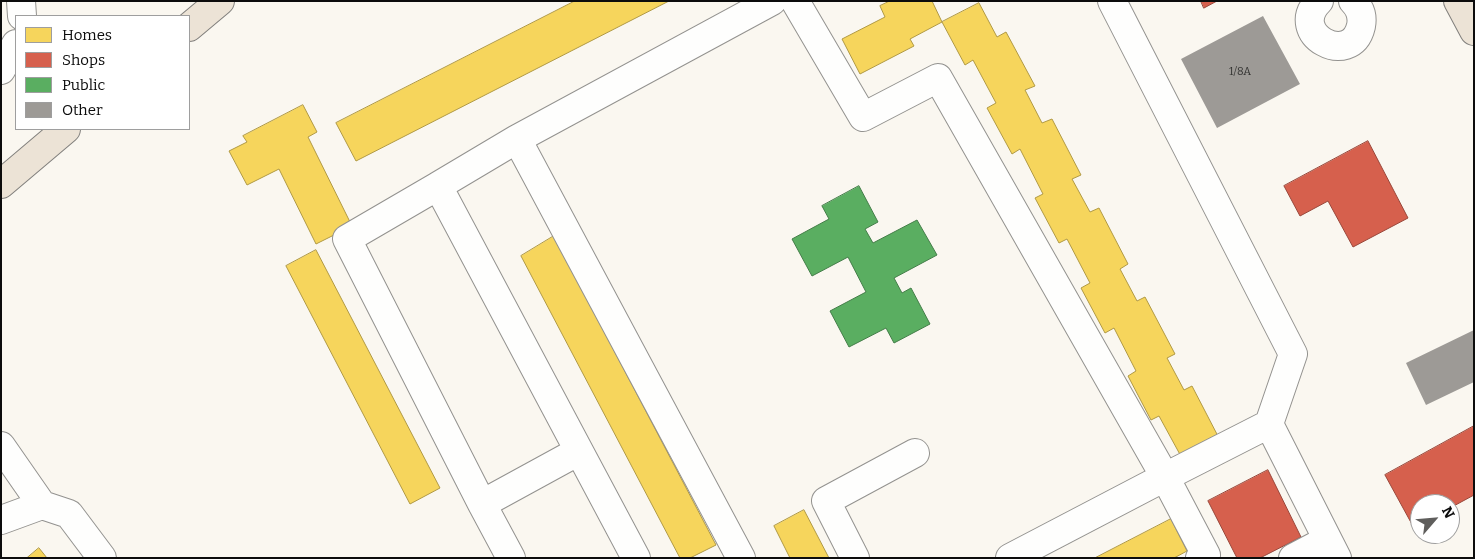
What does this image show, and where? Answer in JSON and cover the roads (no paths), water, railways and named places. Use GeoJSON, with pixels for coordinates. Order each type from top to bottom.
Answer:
{"type":"FeatureCollection","features":[{"type":"Feature","properties":{"kind":"main road"},"geometry":{"type":"LineString","coordinates":[[190,26],[220,1]]}},
{"type":"Feature","properties":{"kind":"main road"},"geometry":{"type":"LineString","coordinates":[[1458,1],[1474,31]]}},
{"type":"Feature","properties":{"kind":"main road"},"geometry":{"type":"LineString","coordinates":[[1,184],[64,130]]}},
{"type":"Feature","properties":{"kind":"lane"},"geometry":{"type":"LineString","coordinates":[[21,1],[22,15]]}},
{"type":"Feature","properties":{"kind":"lane"},"geometry":{"type":"LineString","coordinates":[[511,558],[347,239],[517,139],[772,1]]}},
{"type":"Feature","properties":{"kind":"lane"},"geometry":{"type":"LineString","coordinates":[[795,1],[863,117],[938,78],[1165,477],[1207,557]]}},
{"type":"Feature","properties":{"kind":"lane"},"geometry":{"type":"LineString","coordinates":[[1010,558],[1269,424],[1293,354],[1112,1]]}},
{"type":"Feature","properties":{"kind":"lane"},"geometry":{"type":"LineString","coordinates":[[1319,1],[1312,10],[1311,28],[1315,36],[1330,46],[1348,44],[1355,38],[1360,31],[1362,22],[1361,3]]}},
{"type":"Feature","properties":{"kind":"lane"},"geometry":{"type":"LineString","coordinates":[[15,46],[1,72],[15,86]]}},
{"type":"Feature","properties":{"kind":"lane"},"geometry":{"type":"LineString","coordinates":[[517,139],[741,558]]}},
{"type":"Feature","properties":{"kind":"lane"},"geometry":{"type":"LineString","coordinates":[[438,186],[636,558]]}},
{"type":"Feature","properties":{"kind":"lane"},"geometry":{"type":"LineString","coordinates":[[1269,424],[1332,549],[1292,558]]}},
{"type":"Feature","properties":{"kind":"lane"},"geometry":{"type":"LineString","coordinates":[[1,446],[42,505],[69,514],[102,558]]}},
{"type":"Feature","properties":{"kind":"lane"},"geometry":{"type":"LineString","coordinates":[[482,504],[579,451]]}},
{"type":"Feature","properties":{"kind":"lane"},"geometry":{"type":"LineString","coordinates":[[855,558],[826,501],[914,453]]}},
{"type":"Feature","properties":{"kind":"lane"},"geometry":{"type":"LineString","coordinates":[[1,520],[42,505]]}}]}
